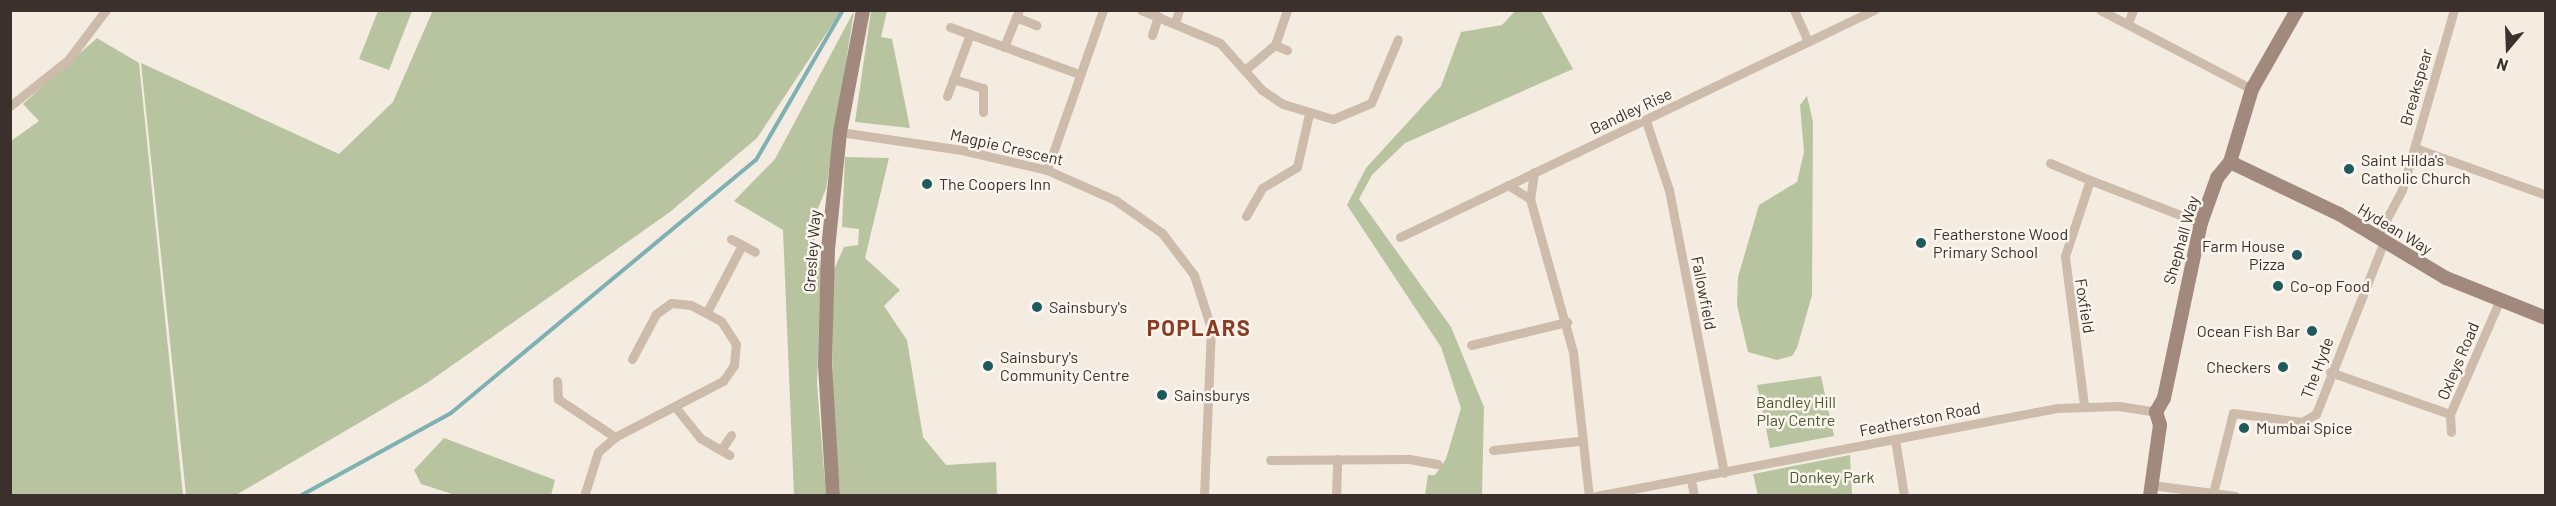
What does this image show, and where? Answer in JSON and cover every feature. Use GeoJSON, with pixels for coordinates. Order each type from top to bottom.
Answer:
{"type":"FeatureCollection","features":[{"type":"Feature","properties":{"kind":"street"},"geometry":{"type":"LineString","coordinates":[[10,106],[68,60],[106,10]]}},
{"type":"Feature","properties":{"kind":"street","name":"Gresley Way"},"geometry":{"type":"LineString","coordinates":[[833,495],[825,309],[837,155],[863,10]]}},
{"type":"Feature","properties":{"kind":"street"},"geometry":{"type":"LineString","coordinates":[[1047,170],[1103,10]]}},
{"type":"Feature","properties":{"kind":"street"},"geometry":{"type":"LineString","coordinates":[[1141,10],[1175,22],[1220,43],[1272,97],[1309,114],[1333,119],[1358,113],[1378,94],[1398,39]]}},
{"type":"Feature","properties":{"kind":"street"},"geometry":{"type":"LineString","coordinates":[[1175,22],[1179,10]]}},
{"type":"Feature","properties":{"kind":"street"},"geometry":{"type":"LineString","coordinates":[[1246,69],[1275,45],[1287,10]]}},
{"type":"Feature","properties":{"kind":"street"},"geometry":{"type":"LineString","coordinates":[[1794,10],[1808,42]]}},
{"type":"Feature","properties":{"kind":"street","name":"Bandley Rise"},"geometry":{"type":"LineString","coordinates":[[1400,237],[1874,10]]}},
{"type":"Feature","properties":{"kind":"street"},"geometry":{"type":"LineString","coordinates":[[2100,10],[2253,89]]}},
{"type":"Feature","properties":{"kind":"street"},"geometry":{"type":"LineString","coordinates":[[2128,23],[2133,10]]}},
{"type":"Feature","properties":{"kind":"street","name":"Shephall Way"},"geometry":{"type":"LineString","coordinates":[[2151,490],[2160,425],[2156,411],[2164,399],[2201,223],[2217,178],[2230,162],[2253,89],[2297,10]]}},
{"type":"Feature","properties":{"kind":"street","name":"Breakspear"},"geometry":{"type":"LineString","coordinates":[[2380,239],[2397,201],[2415,147],[2454,10]]}},
{"type":"Feature","properties":{"kind":"street"},"geometry":{"type":"LineString","coordinates":[[1004,46],[1017,14],[1036,25]]}},
{"type":"Feature","properties":{"kind":"street"},"geometry":{"type":"LineString","coordinates":[[1152,35],[1158,16]]}},
{"type":"Feature","properties":{"kind":"street"},"geometry":{"type":"LineString","coordinates":[[950,27],[1079,74]]}},
{"type":"Feature","properties":{"kind":"street"},"geometry":{"type":"LineString","coordinates":[[947,96],[969,34]]}},
{"type":"Feature","properties":{"kind":"street"},"geometry":{"type":"LineString","coordinates":[[1275,45],[1287,50]]}},
{"type":"Feature","properties":{"kind":"street"},"geometry":{"type":"LineString","coordinates":[[1392,57],[1402,60]]}},
{"type":"Feature","properties":{"kind":"street"},"geometry":{"type":"LineString","coordinates":[[953,79],[983,88],[983,112]]}},
{"type":"Feature","properties":{"kind":"street"},"geometry":{"type":"LineString","coordinates":[[1246,216],[1262,188],[1297,167],[1309,114]]}},
{"type":"Feature","properties":{"kind":"street","name":"Fallowfield"},"geometry":{"type":"LineString","coordinates":[[1646,121],[1669,190],[1724,473]]}},
{"type":"Feature","properties":{"kind":"street","name":"Magpie Crescent"},"geometry":{"type":"LineString","coordinates":[[840,132],[1047,170],[1147,220],[1194,275],[1209,315],[1214,352],[1204,495]]}},
{"type":"Feature","properties":{"kind":"street"},"geometry":{"type":"LineString","coordinates":[[2415,147],[2546,195]]}},
{"type":"Feature","properties":{"kind":"street","name":"Hydean Way"},"geometry":{"type":"LineString","coordinates":[[2230,162],[2298,191],[2380,239],[2499,302],[2546,318]]}},
{"type":"Feature","properties":{"kind":"street"},"geometry":{"type":"LineString","coordinates":[[2050,163],[2201,223]]}},
{"type":"Feature","properties":{"kind":"street"},"geometry":{"type":"LineString","coordinates":[[1534,172],[1530,199],[1567,322],[1579,441],[1589,495]]}},
{"type":"Feature","properties":{"kind":"street","name":"Foxfield"},"geometry":{"type":"LineString","coordinates":[[2084,405],[2065,256],[2091,180]]}},
{"type":"Feature","properties":{"kind":"street"},"geometry":{"type":"LineString","coordinates":[[1508,185],[1530,199]]}},
{"type":"Feature","properties":{"kind":"street"},"geometry":{"type":"LineString","coordinates":[[731,239],[755,252]]}},
{"type":"Feature","properties":{"kind":"street","name":"The Hyde"},"geometry":{"type":"LineString","coordinates":[[2213,493],[2229,416],[2243,410],[2308,421],[2330,372],[2380,239]]}},
{"type":"Feature","properties":{"kind":"street"},"geometry":{"type":"LineString","coordinates":[[707,312],[742,245]]}},
{"type":"Feature","properties":{"kind":"street"},"geometry":{"type":"LineString","coordinates":[[584,495],[598,452],[615,437],[708,392],[734,365],[734,337],[707,312],[683,302],[665,305],[632,359]]}},
{"type":"Feature","properties":{"kind":"street","name":"Oxleys Road"},"geometry":{"type":"LineString","coordinates":[[2330,372],[2450,414],[2499,302]]}},
{"type":"Feature","properties":{"kind":"street"},"geometry":{"type":"LineString","coordinates":[[1471,345],[1567,322]]}},
{"type":"Feature","properties":{"kind":"street"},"geometry":{"type":"LineString","coordinates":[[628,342],[638,348]]}},
{"type":"Feature","properties":{"kind":"street"},"geometry":{"type":"LineString","coordinates":[[557,381],[554,401],[615,437]]}},
{"type":"Feature","properties":{"kind":"street","name":"Featherston Road"},"geometry":{"type":"LineString","coordinates":[[1596,495],[2084,405],[2156,411]]}},
{"type":"Feature","properties":{"kind":"street"},"geometry":{"type":"LineString","coordinates":[[676,408],[694,433],[730,455]]}},
{"type":"Feature","properties":{"kind":"street"},"geometry":{"type":"LineString","coordinates":[[2450,414],[2451,432]]}},
{"type":"Feature","properties":{"kind":"street"},"geometry":{"type":"LineString","coordinates":[[721,450],[731,435]]}},
{"type":"Feature","properties":{"kind":"street"},"geometry":{"type":"LineString","coordinates":[[1895,439],[1904,495]]}},
{"type":"Feature","properties":{"kind":"street"},"geometry":{"type":"LineString","coordinates":[[1493,450],[1579,441]]}},
{"type":"Feature","properties":{"kind":"street"},"geometry":{"type":"LineString","coordinates":[[1336,495],[1337,459]]}},
{"type":"Feature","properties":{"kind":"street"},"geometry":{"type":"LineString","coordinates":[[1270,460],[1337,459],[1438,464]]}},
{"type":"Feature","properties":{"kind":"street"},"geometry":{"type":"LineString","coordinates":[[1691,479],[1694,495]]}},
{"type":"Feature","properties":{"kind":"street"},"geometry":{"type":"LineString","coordinates":[[2151,490],[2235,495]]}},
{"type":"Feature","properties":{"kind":"green space"},"geometry":{"type":"Polygon","coordinates":[[[433,10],[841,11],[757,138],[670,212],[427,383],[236,495],[186,495],[141,63],[339,154],[393,102],[433,10]]]}},
{"type":"Feature","properties":{"kind":"green space"},"geometry":{"type":"Polygon","coordinates":[[[378,11],[412,11],[389,70],[359,59],[378,11]]]}},
{"type":"Feature","properties":{"kind":"green space"},"geometry":{"type":"Polygon","coordinates":[[[854,11],[826,189],[811,225],[821,267],[817,384],[826,495],[794,495],[783,230],[734,201],[775,159],[854,11]]]}},
{"type":"Feature","properties":{"kind":"green space"},"geometry":{"type":"Polygon","coordinates":[[[871,11],[887,11],[881,37],[892,39],[910,128],[855,122],[871,11]]]}},
{"type":"Feature","properties":{"kind":"green space"},"geometry":{"type":"Polygon","coordinates":[[[1515,11],[1541,11],[1573,69],[1405,143],[1372,175],[1359,199],[1451,327],[1484,407],[1482,495],[1425,495],[1428,475],[1435,475],[1446,459],[1461,408],[1441,347],[1347,205],[1366,168],[1441,86],[1461,32],[1502,25],[1515,11]]]}},
{"type":"Feature","properties":{"kind":"green space"},"geometry":{"type":"Polygon","coordinates":[[[97,38],[139,63],[183,495],[11,495],[11,141],[39,121],[23,104],[97,38]]]}},
{"type":"Feature","properties":{"kind":"green space"},"geometry":{"type":"Polygon","coordinates":[[[1807,96],[1813,122],[1812,295],[1797,348],[1792,356],[1777,360],[1748,352],[1737,305],[1738,277],[1759,205],[1797,182],[1804,152],[1800,105],[1807,96]]]}},
{"type":"Feature","properties":{"kind":"green space"},"geometry":{"type":"Polygon","coordinates":[[[845,157],[889,158],[865,258],[900,290],[884,306],[907,340],[923,437],[946,465],[996,462],[997,495],[840,495],[832,401],[833,272],[844,247],[858,245],[859,229],[842,227],[845,157]]]}},
{"type":"Feature","properties":{"kind":"green space","name":"Bandley Hill Play Centre"},"geometry":{"type":"Polygon","coordinates":[[[1821,376],[1834,436],[1770,448],[1757,385],[1821,376]]]}},
{"type":"Feature","properties":{"kind":"green space"},"geometry":{"type":"Polygon","coordinates":[[[444,438],[555,480],[551,495],[455,495],[421,484],[414,470],[444,438]]]}},
{"type":"Feature","properties":{"kind":"green space","name":"Donkey Park"},"geometry":{"type":"Polygon","coordinates":[[[1850,455],[1852,495],[1758,495],[1753,474],[1850,455]]]}},
{"type":"Feature","properties":{"kind":"waterway"},"geometry":{"type":"LineString","coordinates":[[300,496],[451,413],[756,160],[843,10]]}},
{"type":"Feature","properties":{"kind":"place","name":"Saint Hilda's Catholic Church"},"geometry":{"type":"Point","coordinates":[2349,169]}},
{"type":"Feature","properties":{"kind":"place","name":"The Coopers Inn"},"geometry":{"type":"Point","coordinates":[927,184]}},
{"type":"Feature","properties":{"kind":"place","name":"Featherstone Wood Primary School"},"geometry":{"type":"Point","coordinates":[1921,243]}},
{"type":"Feature","properties":{"kind":"place","name":"Farm House Pizza"},"geometry":{"type":"Point","coordinates":[2297,255]}},
{"type":"Feature","properties":{"kind":"place","name":"Co-op Food"},"geometry":{"type":"Point","coordinates":[2278,286]}},
{"type":"Feature","properties":{"kind":"place","name":"Sainsbury's"},"geometry":{"type":"Point","coordinates":[1037,307]}},
{"type":"Feature","properties":{"kind":"place","name":"Ocean Fish Bar"},"geometry":{"type":"Point","coordinates":[2312,331]}},
{"type":"Feature","properties":{"kind":"place","name":"Sainsbury's Community Centre"},"geometry":{"type":"Point","coordinates":[988,366]}},
{"type":"Feature","properties":{"kind":"place","name":"Checkers"},"geometry":{"type":"Point","coordinates":[2283,367]}},
{"type":"Feature","properties":{"kind":"place","name":"Sainsburys"},"geometry":{"type":"Point","coordinates":[1162,395]}},
{"type":"Feature","properties":{"kind":"place","name":"Mumbai Spice"},"geometry":{"type":"Point","coordinates":[2244,428]}},
{"type":"Feature","properties":{"kind":"district","name":"POPLARS"},"geometry":{"type":"Point","coordinates":[1199,328]}}]}
